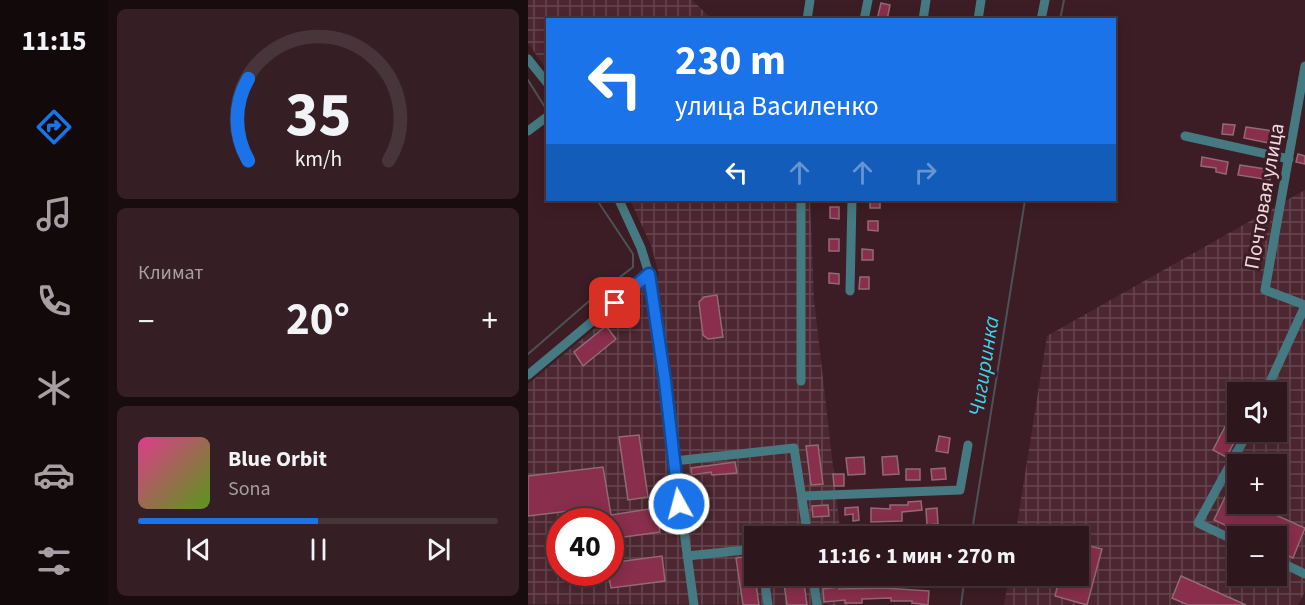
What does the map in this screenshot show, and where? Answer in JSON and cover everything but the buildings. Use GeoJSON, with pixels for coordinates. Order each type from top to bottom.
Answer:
{"type":"FeatureCollection","features":[{"type":"Feature","properties":{"kind":"street"},"geometry":{"type":"LineString","coordinates":[[807,18],[810,0]]}},
{"type":"Feature","properties":{"kind":"street"},"geometry":{"type":"LineString","coordinates":[[864,18],[868,0]]}},
{"type":"Feature","properties":{"kind":"street"},"geometry":{"type":"LineString","coordinates":[[923,18],[926,0]]}},
{"type":"Feature","properties":{"kind":"street"},"geometry":{"type":"LineString","coordinates":[[978,18],[981,0]]}},
{"type":"Feature","properties":{"kind":"street"},"geometry":{"type":"LineString","coordinates":[[1041,18],[1045,0]]}},
{"type":"Feature","properties":{"kind":"street"},"geometry":{"type":"LineString","coordinates":[[528,59],[546,82]]}},
{"type":"Feature","properties":{"kind":"street","name":"Почтовая улица"},"geometry":{"type":"LineString","coordinates":[[1270,382],[1305,305],[1265,290],[1305,66]]}},
{"type":"Feature","properties":{"kind":"street"},"geometry":{"type":"LineString","coordinates":[[528,131],[546,118]]}},
{"type":"Feature","properties":{"kind":"street"},"geometry":{"type":"LineString","coordinates":[[1185,136],[1289,159]]}},
{"type":"Feature","properties":{"kind":"street"},"geometry":{"type":"LineString","coordinates":[[619,201],[641,248],[649,274],[694,605]]}},
{"type":"Feature","properties":{"kind":"street"},"geometry":{"type":"LineString","coordinates":[[801,201],[801,381]]}},
{"type":"Feature","properties":{"kind":"street"},"geometry":{"type":"LineString","coordinates":[[850,291],[852,201]]}},
{"type":"Feature","properties":{"kind":"street"},"geometry":{"type":"LineString","coordinates":[[528,375],[649,274]]}},
{"type":"Feature","properties":{"kind":"street"},"geometry":{"type":"LineString","coordinates":[[1227,537],[1198,523],[1243,442]]}},
{"type":"Feature","properties":{"kind":"street"},"geometry":{"type":"LineString","coordinates":[[803,496],[960,490],[968,446]]}},
{"type":"Feature","properties":{"kind":"street"},"geometry":{"type":"LineString","coordinates":[[674,461],[794,448],[807,526]]}},
{"type":"Feature","properties":{"kind":"street"},"geometry":{"type":"LineString","coordinates":[[687,556],[744,550]]}},
{"type":"Feature","properties":{"kind":"street"},"geometry":{"type":"LineString","coordinates":[[1287,565],[1305,574]]}},
{"type":"Feature","properties":{"kind":"street"},"geometry":{"type":"LineString","coordinates":[[765,586],[768,605]]}},
{"type":"Feature","properties":{"kind":"street"},"geometry":{"type":"LineString","coordinates":[[815,586],[818,605]]}},
{"type":"Feature","properties":{"kind":"shaded area"},"geometry":{"type":"Polygon","coordinates":[[[528,0],[692,0],[711,18],[546,18],[546,69],[528,43],[528,0]]]}},
{"type":"Feature","properties":{"kind":"shaded area"},"geometry":{"type":"Polygon","coordinates":[[[1305,190],[1305,591],[1298,605],[1004,605],[1007,586],[1089,586],[1089,526],[1017,526],[1047,336],[1305,190]]]}},
{"type":"Feature","properties":{"kind":"shaded area"},"geometry":{"type":"Polygon","coordinates":[[[630,201],[810,201],[814,299],[840,526],[744,526],[744,586],[846,586],[848,605],[528,604],[528,384],[659,275],[651,245],[630,201]]]}},
{"type":"Feature","properties":{"kind":"waterway","name":"Чигиринка"},"geometry":{"type":"LineString","coordinates":[[1060,18],[1064,0]]}},
{"type":"Feature","properties":{"kind":"waterway"},"geometry":{"type":"LineString","coordinates":[[528,80],[546,109]]}},
{"type":"Feature","properties":{"kind":"waterway"},"geometry":{"type":"LineString","coordinates":[[528,354],[633,267],[633,254],[598,201]]}},
{"type":"Feature","properties":{"kind":"waterway","name":"Чигиринка"},"geometry":{"type":"LineString","coordinates":[[973,526],[1025,201]]}},
{"type":"Feature","properties":{"kind":"waterway","name":"Чигиринка"},"geometry":{"type":"LineString","coordinates":[[961,605],[964,586]]}},
{"type":"Feature","properties":{"kind":"route"},"geometry":{"type":"LineString","coordinates":[[615,303],[649,274],[665,381],[679,504]]}}]}
